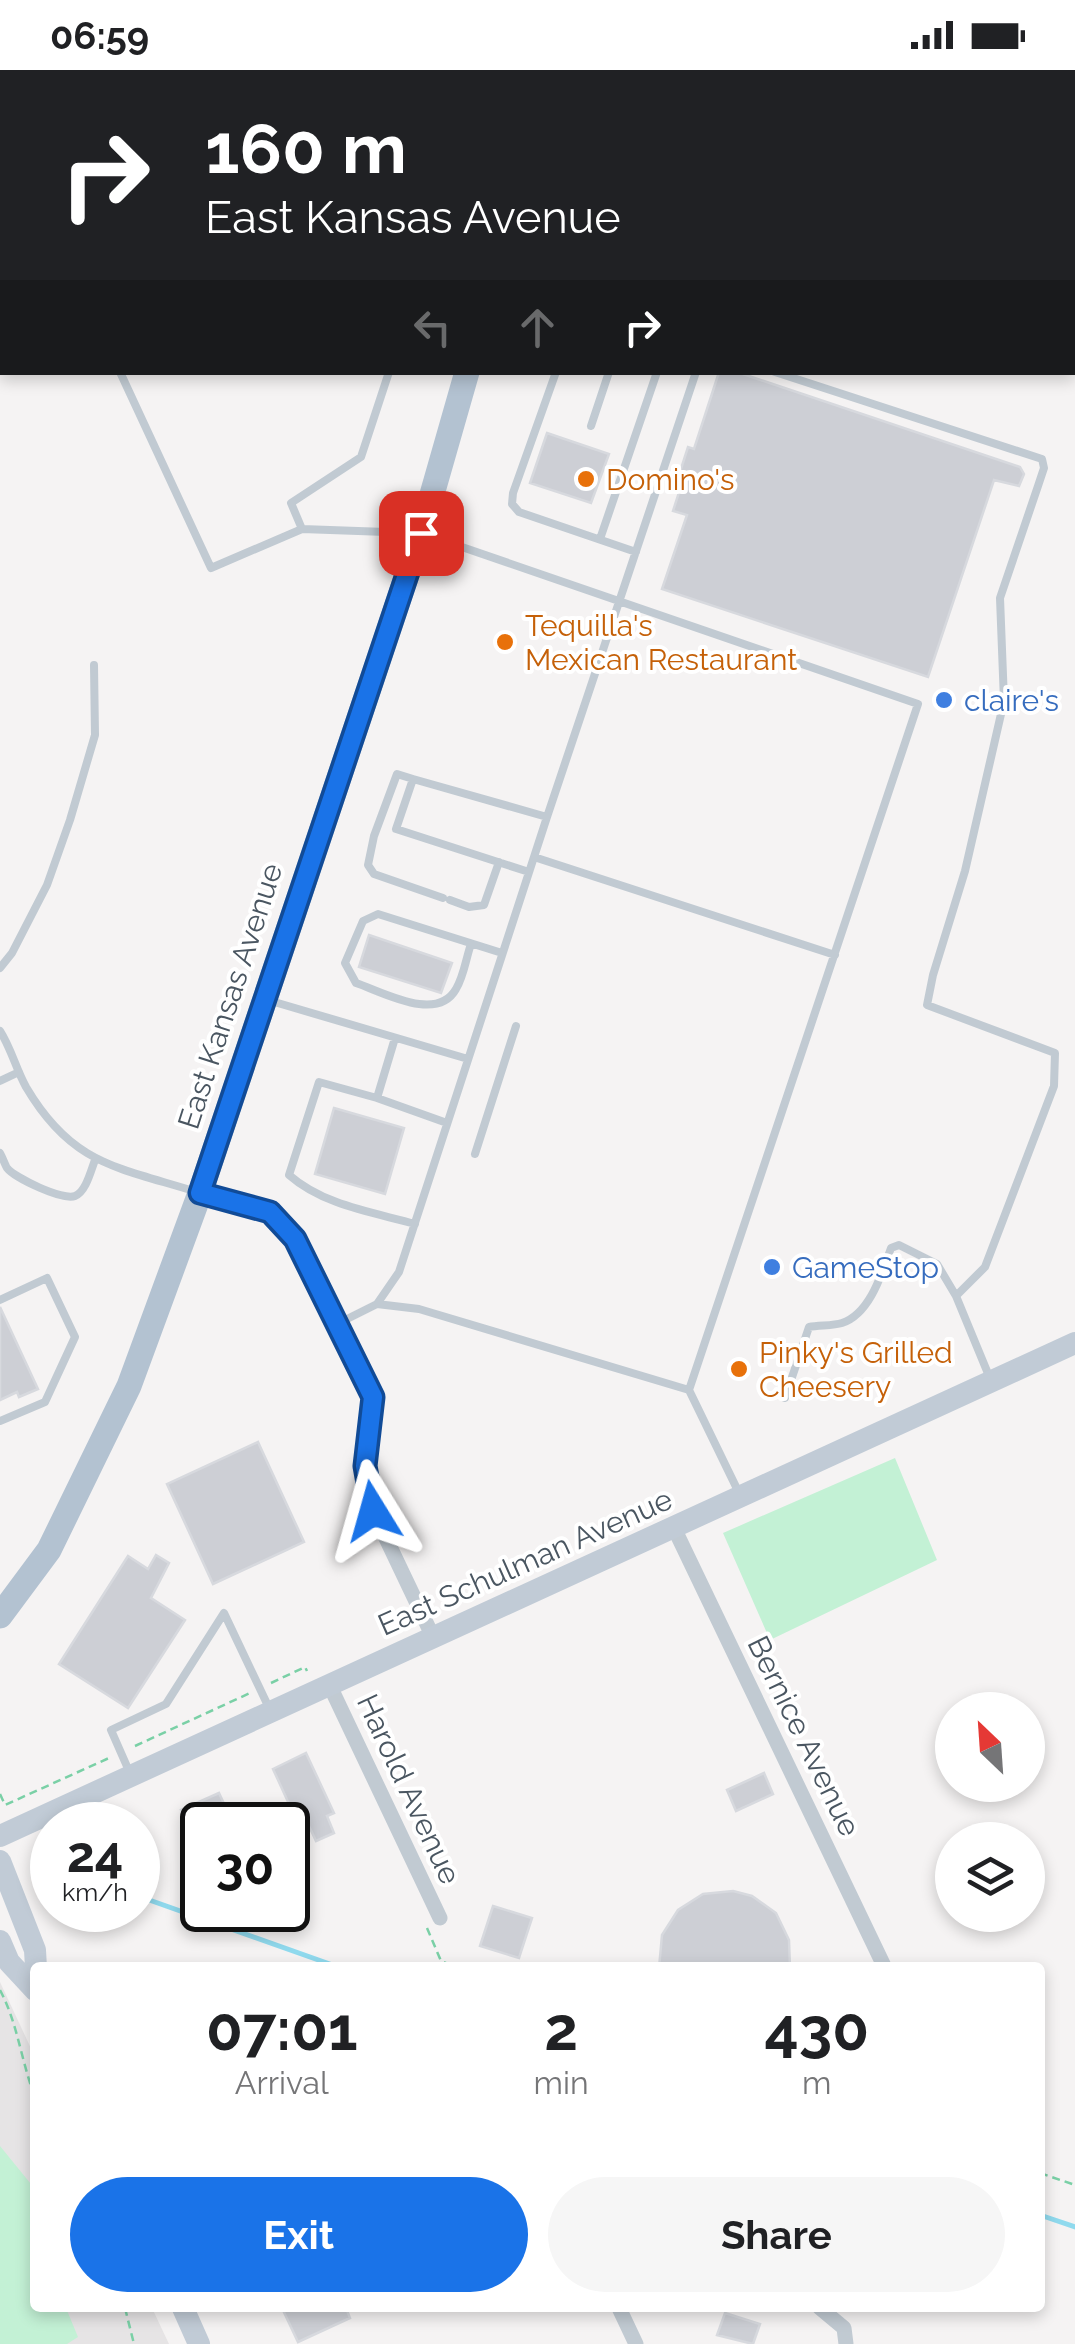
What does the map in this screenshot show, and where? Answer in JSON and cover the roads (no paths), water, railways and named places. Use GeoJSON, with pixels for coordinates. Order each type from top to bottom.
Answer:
{"type":"FeatureCollection","features":[{"type":"Feature","properties":{"kind":"main road","name":"East Kansas Avenue"},"geometry":{"type":"LineString","coordinates":[[0,1616],[48,1550],[129,1386],[200,1193],[421,533],[466,375]]}},
{"type":"Feature","properties":{"kind":"main road"},"geometry":{"type":"LineString","coordinates":[[0,1599],[24,1584]]}},
{"type":"Feature","properties":{"kind":"street"},"geometry":{"type":"LineString","coordinates":[[200,1193],[270,1212],[295,1239],[373,1397],[365,1466],[373,1511],[433,1637]]}},
{"type":"Feature","properties":{"kind":"street","name":"East Schulman Avenue"},"geometry":{"type":"LineString","coordinates":[[0,1836],[1075,1343]]}},
{"type":"Feature","properties":{"kind":"street","name":"Bernice Avenue"},"geometry":{"type":"LineString","coordinates":[[674,1528],[882,1962]]}},
{"type":"Feature","properties":{"kind":"street","name":"Harold Avenue"},"geometry":{"type":"LineString","coordinates":[[328,1684],[440,1918]]}},
{"type":"Feature","properties":{"kind":"street"},"geometry":{"type":"LineString","coordinates":[[0,1861],[36,1950],[36,1962]]}},
{"type":"Feature","properties":{"kind":"street"},"geometry":{"type":"LineString","coordinates":[[0,1941],[9,1962],[30,1985]]}},
{"type":"Feature","properties":{"kind":"street"},"geometry":{"type":"LineString","coordinates":[[184,2312],[199,2344]]}},
{"type":"Feature","properties":{"kind":"street"},"geometry":{"type":"LineString","coordinates":[[622,2312],[636,2344]]}},
{"type":"Feature","properties":{"kind":"street"},"geometry":{"type":"LineString","coordinates":[[825,2312],[844,2328],[846,2344]]}},
{"type":"Feature","properties":{"kind":"lane"},"geometry":{"type":"LineString","coordinates":[[121,375],[211,568],[302,529],[421,533],[918,704],[690,1390],[741,1497]]}},
{"type":"Feature","properties":{"kind":"lane"},"geometry":{"type":"LineString","coordinates":[[302,529],[291,503],[361,457],[389,375]]}},
{"type":"Feature","properties":{"kind":"lane"},"geometry":{"type":"LineString","coordinates":[[555,375],[512,504],[519,512],[636,552]]}},
{"type":"Feature","properties":{"kind":"lane"},"geometry":{"type":"LineString","coordinates":[[592,426],[608,375]]}},
{"type":"Feature","properties":{"kind":"lane"},"geometry":{"type":"LineString","coordinates":[[600,539],[655,375]]}},
{"type":"Feature","properties":{"kind":"lane"},"geometry":{"type":"LineString","coordinates":[[337,1324],[378,1304],[399,1272],[695,375]]}},
{"type":"Feature","properties":{"kind":"lane"},"geometry":{"type":"LineString","coordinates":[[785,375],[1042,459],[1044,468],[1000,598],[1004,701],[965,871],[932,975],[927,1005],[1055,1053],[1054,1086],[985,1267],[956,1296]]}},
{"type":"Feature","properties":{"kind":"lane"},"geometry":{"type":"LineString","coordinates":[[0,968],[48,886],[70,820],[95,736],[94,666]]}},
{"type":"Feature","properties":{"kind":"lane"},"geometry":{"type":"LineString","coordinates":[[499,862],[484,904],[469,907],[374,874],[368,865],[374,836],[397,774],[547,816]]}},
{"type":"Feature","properties":{"kind":"lane"},"geometry":{"type":"LineString","coordinates":[[413,779],[396,829],[529,872]]}},
{"type":"Feature","properties":{"kind":"lane"},"geometry":{"type":"LineString","coordinates":[[534,857],[835,955]]}},
{"type":"Feature","properties":{"kind":"lane"},"geometry":{"type":"LineString","coordinates":[[471,944],[456,990],[442,1003],[428,1007],[356,982],[345,963],[363,921],[378,914],[502,953]]}},
{"type":"Feature","properties":{"kind":"lane"},"geometry":{"type":"LineString","coordinates":[[264,998],[468,1060]]}},
{"type":"Feature","properties":{"kind":"lane"},"geometry":{"type":"LineString","coordinates":[[475,1154],[516,1026]]}},
{"type":"Feature","properties":{"kind":"lane"},"geometry":{"type":"LineString","coordinates":[[0,1031],[19,1072],[59,1134],[95,1160],[200,1193]]}},
{"type":"Feature","properties":{"kind":"lane"},"geometry":{"type":"LineString","coordinates":[[376,1098],[395,1038]]}},
{"type":"Feature","properties":{"kind":"lane"},"geometry":{"type":"LineString","coordinates":[[0,1081],[19,1072]]}},
{"type":"Feature","properties":{"kind":"lane"},"geometry":{"type":"LineString","coordinates":[[415,1224],[334,1202],[288,1175],[319,1082],[448,1122]]}},
{"type":"Feature","properties":{"kind":"lane"},"geometry":{"type":"LineString","coordinates":[[0,1153],[16,1176],[63,1197],[74,1197],[82,1191],[95,1160]]}},
{"type":"Feature","properties":{"kind":"lane"},"geometry":{"type":"LineString","coordinates":[[785,1398],[809,1327],[841,1324],[852,1316],[870,1298],[890,1248],[899,1245],[938,1264],[956,1296],[992,1382]]}},
{"type":"Feature","properties":{"kind":"lane"},"geometry":{"type":"LineString","coordinates":[[0,1300],[47,1278],[75,1336],[45,1402],[0,1422]]}},
{"type":"Feature","properties":{"kind":"lane"},"geometry":{"type":"LineString","coordinates":[[378,1304],[419,1309],[690,1390]]}},
{"type":"Feature","properties":{"kind":"lane"},"geometry":{"type":"LineString","coordinates":[[130,1776],[111,1730],[166,1704],[224,1613],[270,1711]]}},
{"type":"Feature","properties":{"kind":"waterway"},"geometry":{"type":"LineString","coordinates":[[160,1904],[324,1962]]}},
{"type":"Feature","properties":{"kind":"waterway"},"geometry":{"type":"LineString","coordinates":[[1045,2217],[1075,2227]]}},
{"type":"Feature","properties":{"kind":"place","name":"Domino's"},"geometry":{"type":"Point","coordinates":[586,479]}},
{"type":"Feature","properties":{"kind":"place","name":"Tequilla's Mexican Restaurant"},"geometry":{"type":"Point","coordinates":[505,642]}},
{"type":"Feature","properties":{"kind":"place","name":"claire's"},"geometry":{"type":"Point","coordinates":[944,700]}},
{"type":"Feature","properties":{"kind":"place","name":"GameStop"},"geometry":{"type":"Point","coordinates":[772,1267]}},
{"type":"Feature","properties":{"kind":"place","name":"Pinky's Grilled Cheesery"},"geometry":{"type":"Point","coordinates":[739,1369]}}]}
